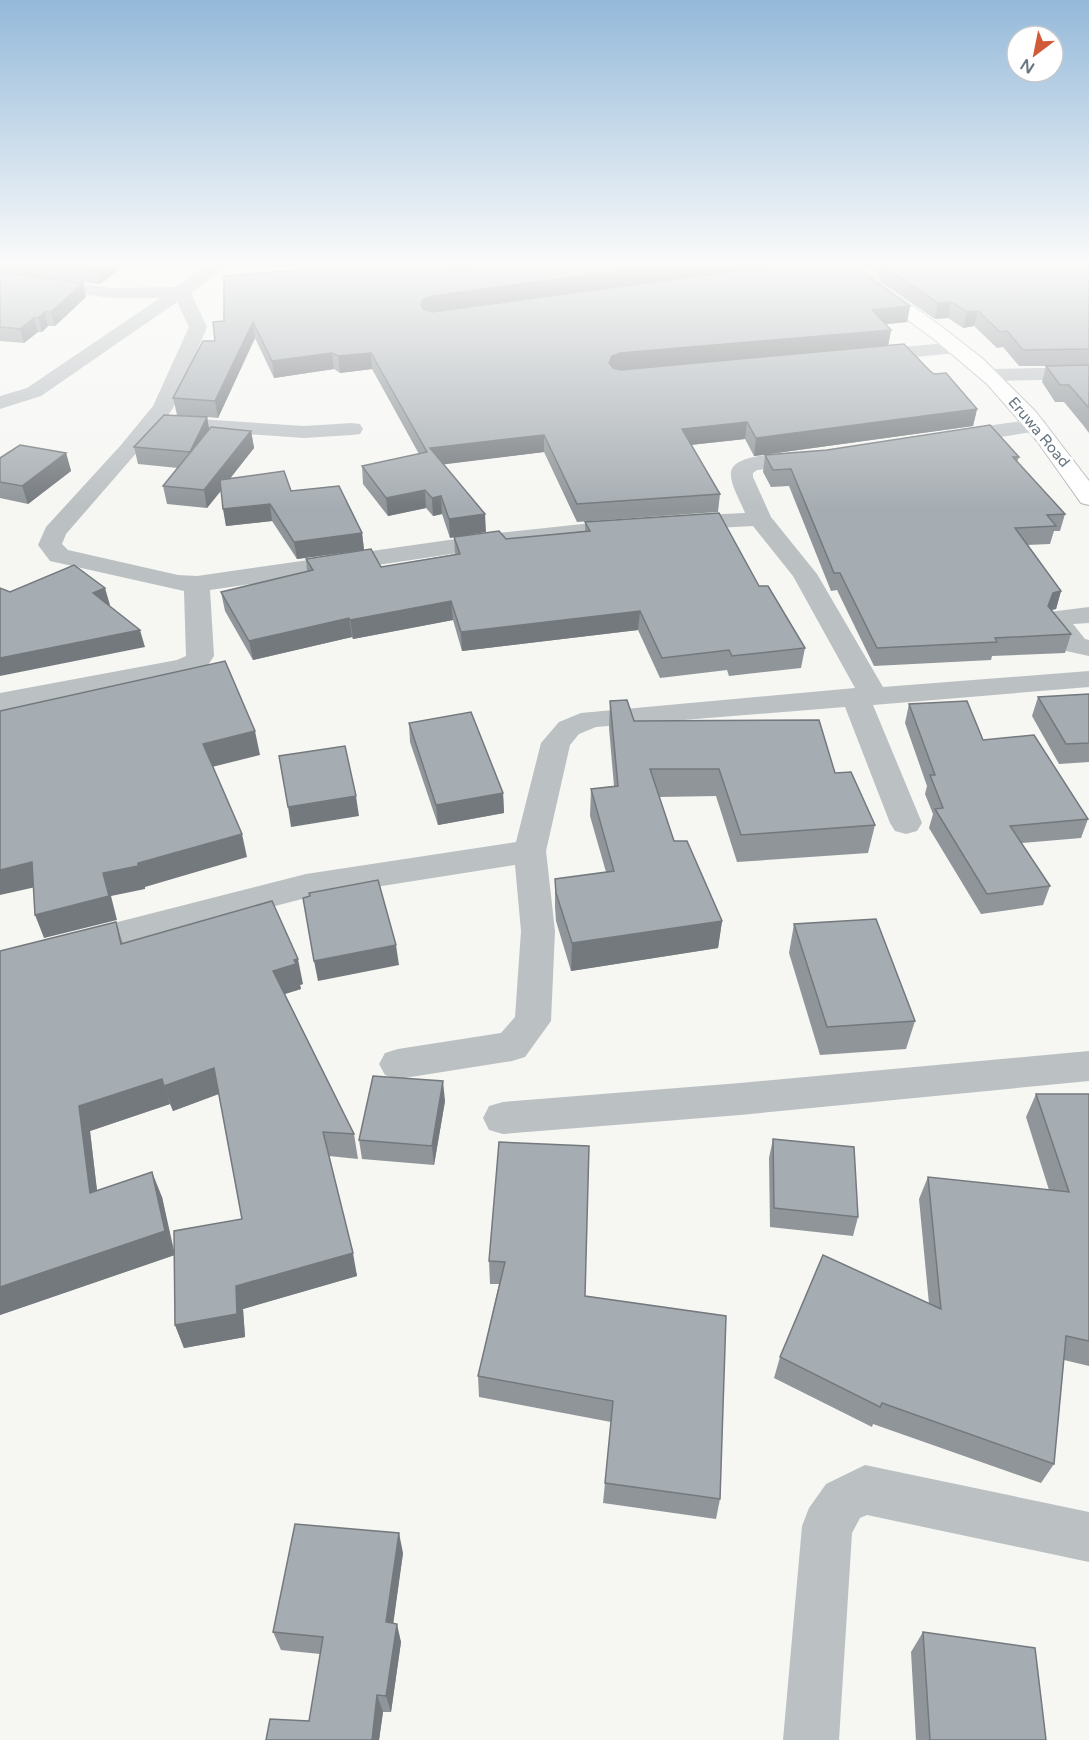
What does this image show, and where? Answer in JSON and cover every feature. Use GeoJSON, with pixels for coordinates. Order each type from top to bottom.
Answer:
{"type":"FeatureCollection","features":[{"type":"Feature","properties":{"kind":"main road","name":"Eruwa Road"},"geometry":{"type":"LineString","coordinates":[[954,345],[988,375],[1036,425],[1053,445],[1089,498]]}},
{"type":"Feature","properties":{"kind":"street"},"geometry":{"type":"LineString","coordinates":[[0,403],[34,392],[103,345]]}},
{"type":"Feature","properties":{"kind":"street"},"geometry":{"type":"LineString","coordinates":[[190,345],[163,408],[55,532],[50,545],[59,556],[178,583],[197,584],[498,540],[630,526],[760,519]]}},
{"type":"Feature","properties":{"kind":"street"},"geometry":{"type":"LineString","coordinates":[[853,357],[958,348]]}},
{"type":"Feature","properties":{"kind":"street"},"geometry":{"type":"LineString","coordinates":[[988,375],[1089,373]]}},
{"type":"Feature","properties":{"kind":"street"},"geometry":{"type":"LineString","coordinates":[[152,422],[304,432],[351,429]]}},
{"type":"Feature","properties":{"kind":"street"},"geometry":{"type":"LineString","coordinates":[[933,441],[1036,425]]}},
{"type":"Feature","properties":{"kind":"street"},"geometry":{"type":"LineString","coordinates":[[824,457],[751,464],[742,470],[742,477],[760,519],[804,574],[864,696],[906,823]]}},
{"type":"Feature","properties":{"kind":"street"},"geometry":{"type":"LineString","coordinates":[[0,702],[185,667],[196,662],[200,656],[197,584]]}},
{"type":"Feature","properties":{"kind":"street"},"geometry":{"type":"LineString","coordinates":[[1089,615],[1064,616],[1058,618],[1057,622],[1076,645],[1089,648]]}},
{"type":"Feature","properties":{"kind":"street"},"geometry":{"type":"LineString","coordinates":[[398,1064],[512,1046],[533,1021],[538,931],[530,851],[556,744],[569,728],[591,719],[1089,679]]}},
{"type":"Feature","properties":{"kind":"street"},"geometry":{"type":"LineString","coordinates":[[0,965],[306,886],[530,851]]}},
{"type":"Feature","properties":{"kind":"street"},"geometry":{"type":"LineString","coordinates":[[503,1118],[740,1099],[1089,1066]]}},
{"type":"Feature","properties":{"kind":"street"},"geometry":{"type":"LineString","coordinates":[[811,1740],[827,1526],[843,1501],[866,1490],[1089,1537]]}},
{"type":"Feature","properties":{"kind":"building"},"geometry":{"type":"Polygon","coordinates":[[[201,345],[242,345],[215,401],[173,398],[201,345]]]}},
{"type":"Feature","properties":{"kind":"building"},"geometry":{"type":"Polygon","coordinates":[[[264,345],[712,345],[620,353],[612,356],[609,363],[613,368],[621,370],[905,345],[934,374],[946,373],[977,409],[756,438],[747,422],[682,429],[720,494],[577,504],[544,435],[430,448],[485,514],[449,519],[441,496],[432,498],[425,490],[386,498],[362,466],[427,452],[371,353],[338,356],[332,353],[272,361],[264,345]]]}},
{"type":"Feature","properties":{"kind":"building"},"geometry":{"type":"Polygon","coordinates":[[[1019,345],[1089,345],[1089,349],[1023,350],[1019,345]]]}},
{"type":"Feature","properties":{"kind":"building"},"geometry":{"type":"Polygon","coordinates":[[[1089,365],[1089,408],[1069,385],[1060,385],[1046,366],[1089,365]]]}},
{"type":"Feature","properties":{"kind":"building"},"geometry":{"type":"Polygon","coordinates":[[[164,415],[207,417],[190,452],[134,447],[164,415]]]}},
{"type":"Feature","properties":{"kind":"building"},"geometry":{"type":"Polygon","coordinates":[[[990,425],[1019,457],[1013,457],[1065,514],[1047,515],[1056,526],[1015,528],[1061,591],[1053,593],[1048,606],[1071,634],[995,638],[997,642],[877,648],[840,573],[834,573],[791,469],[773,470],[765,455],[827,450],[990,425]]]}},
{"type":"Feature","properties":{"kind":"building"},"geometry":{"type":"Polygon","coordinates":[[[211,427],[251,431],[204,490],[163,486],[211,427]]]}},
{"type":"Feature","properties":{"kind":"building"},"geometry":{"type":"Polygon","coordinates":[[[20,445],[66,453],[22,486],[0,482],[0,458],[20,445]]]}},
{"type":"Feature","properties":{"kind":"building"},"geometry":{"type":"Polygon","coordinates":[[[284,471],[291,491],[339,486],[362,533],[294,542],[270,504],[223,509],[220,480],[284,471]]]}},
{"type":"Feature","properties":{"kind":"building"},"geometry":{"type":"Polygon","coordinates":[[[719,513],[759,586],[768,586],[805,648],[732,656],[729,650],[662,658],[640,611],[461,632],[451,601],[350,620],[349,618],[249,641],[221,592],[313,570],[306,559],[371,549],[381,567],[460,554],[454,537],[499,531],[506,539],[590,531],[585,522],[719,513]]]}},
{"type":"Feature","properties":{"kind":"building"},"geometry":{"type":"Polygon","coordinates":[[[74,565],[105,588],[93,593],[140,630],[0,658],[0,588],[10,592],[74,565]]]}},
{"type":"Feature","properties":{"kind":"building"},"geometry":{"type":"Polygon","coordinates":[[[225,661],[255,731],[203,744],[242,834],[138,863],[138,866],[103,873],[109,896],[35,915],[32,862],[0,870],[0,711],[225,661]]]}},
{"type":"Feature","properties":{"kind":"building"},"geometry":{"type":"Polygon","coordinates":[[[1089,694],[1089,743],[1066,744],[1038,697],[1089,694]]]}},
{"type":"Feature","properties":{"kind":"building"},"geometry":{"type":"Polygon","coordinates":[[[627,700],[634,721],[819,720],[835,773],[851,772],[875,825],[741,835],[719,769],[650,769],[674,841],[687,841],[722,921],[572,943],[556,893],[555,879],[614,871],[591,789],[618,786],[610,701],[627,700]]]}},
{"type":"Feature","properties":{"kind":"building"},"geometry":{"type":"Polygon","coordinates":[[[967,701],[983,740],[1034,735],[1088,819],[1010,826],[1050,886],[987,894],[935,809],[943,808],[930,775],[935,775],[909,704],[967,701]]]}},
{"type":"Feature","properties":{"kind":"building"},"geometry":{"type":"Polygon","coordinates":[[[471,712],[503,793],[436,805],[409,723],[471,712]]]}},
{"type":"Feature","properties":{"kind":"building"},"geometry":{"type":"Polygon","coordinates":[[[345,746],[356,796],[288,807],[279,756],[345,746]]]}},
{"type":"Feature","properties":{"kind":"building"},"geometry":{"type":"Polygon","coordinates":[[[378,880],[396,945],[314,961],[303,898],[310,896],[309,893],[378,880]]]}},
{"type":"Feature","properties":{"kind":"building"},"geometry":{"type":"Polygon","coordinates":[[[272,901],[298,959],[294,960],[296,964],[273,971],[354,1134],[323,1132],[353,1253],[236,1286],[237,1314],[175,1325],[174,1231],[242,1219],[214,1068],[164,1086],[162,1079],[79,1106],[90,1193],[152,1172],[165,1231],[0,1287],[0,951],[116,922],[121,944],[272,901]]]}},
{"type":"Feature","properties":{"kind":"building"},"geometry":{"type":"Polygon","coordinates":[[[876,919],[915,1021],[827,1027],[794,924],[876,919]]]}},
{"type":"Feature","properties":{"kind":"building"},"geometry":{"type":"Polygon","coordinates":[[[373,1076],[443,1081],[432,1146],[359,1140],[373,1076]]]}},
{"type":"Feature","properties":{"kind":"building"},"geometry":{"type":"Polygon","coordinates":[[[1036,1094],[1089,1094],[1089,1341],[1066,1336],[1054,1464],[882,1403],[880,1407],[780,1357],[823,1255],[941,1309],[928,1177],[1069,1192],[1036,1094]]]}},
{"type":"Feature","properties":{"kind":"building"},"geometry":{"type":"Polygon","coordinates":[[[773,1139],[854,1147],[858,1217],[774,1208],[773,1139]]]}},
{"type":"Feature","properties":{"kind":"building"},"geometry":{"type":"Polygon","coordinates":[[[499,1142],[589,1146],[585,1296],[726,1316],[720,1499],[605,1483],[613,1401],[478,1376],[505,1262],[489,1261],[499,1142]]]}},
{"type":"Feature","properties":{"kind":"building"},"geometry":{"type":"Polygon","coordinates":[[[295,1524],[399,1533],[386,1622],[397,1624],[386,1696],[377,1695],[372,1740],[266,1740],[270,1719],[309,1721],[323,1637],[273,1632],[295,1524]]]}},
{"type":"Feature","properties":{"kind":"building"},"geometry":{"type":"Polygon","coordinates":[[[923,1632],[1035,1648],[1046,1740],[930,1740],[923,1632]]]}}]}
